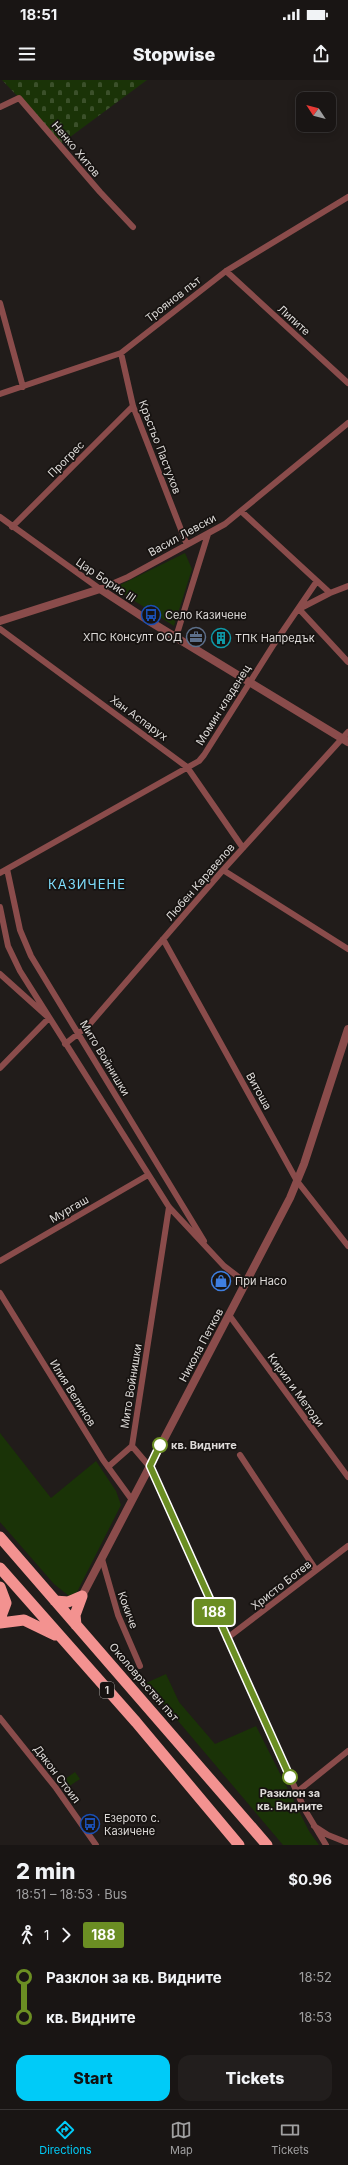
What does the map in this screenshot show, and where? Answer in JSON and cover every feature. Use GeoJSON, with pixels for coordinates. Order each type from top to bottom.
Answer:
{"type":"FeatureCollection","features":[{"type":"Feature","properties":{"kind":"highway","name":"Околовръстен път"},"geometry":{"type":"LineString","coordinates":[[0,1537],[267,1845]]}},
{"type":"Feature","properties":{"kind":"highway","name":"1"},"geometry":{"type":"LineString","coordinates":[[0,1568],[161,1751],[239,1845]]}},
{"type":"Feature","properties":{"kind":"highway"},"geometry":{"type":"LineString","coordinates":[[0,1586],[6,1603],[0,1619]]}},
{"type":"Feature","properties":{"kind":"highway"},"geometry":{"type":"LineString","coordinates":[[55,1601],[68,1602],[82,1596]]}},
{"type":"Feature","properties":{"kind":"highway"},"geometry":{"type":"LineString","coordinates":[[76,1625],[75,1615],[82,1596]]}},
{"type":"Feature","properties":{"kind":"highway"},"geometry":{"type":"LineString","coordinates":[[0,1623],[24,1620],[62,1638]]}},
{"type":"Feature","properties":{"kind":"street","name":"Ненко Хитов"},"geometry":{"type":"LineString","coordinates":[[0,107],[19,98],[100,192],[133,227]]}},
{"type":"Feature","properties":{"kind":"street","name":"Троянов път"},"geometry":{"type":"LineString","coordinates":[[0,394],[121,353],[226,271],[348,197]]}},
{"type":"Feature","properties":{"kind":"street","name":"Липите"},"geometry":{"type":"LineString","coordinates":[[226,271],[348,383]]}},
{"type":"Feature","properties":{"kind":"street"},"geometry":{"type":"LineString","coordinates":[[0,303],[23,387]]}},
{"type":"Feature","properties":{"kind":"street","name":"Кръстьо Пастухов"},"geometry":{"type":"LineString","coordinates":[[121,353],[133,406],[187,545]]}},
{"type":"Feature","properties":{"kind":"street","name":"Прогрес"},"geometry":{"type":"LineString","coordinates":[[12,526],[133,406]]}},
{"type":"Feature","properties":{"kind":"street","name":"Васил Левски"},"geometry":{"type":"LineString","coordinates":[[0,621],[100,589],[208,534],[242,512],[348,423]]}},
{"type":"Feature","properties":{"kind":"street"},"geometry":{"type":"LineString","coordinates":[[242,512],[330,593]]}},
{"type":"Feature","properties":{"kind":"street","name":"Цар Борис III"},"geometry":{"type":"LineString","coordinates":[[0,517],[100,589],[344,740]]}},
{"type":"Feature","properties":{"kind":"street"},"geometry":{"type":"LineString","coordinates":[[176,637],[208,534]]}},
{"type":"Feature","properties":{"kind":"street","name":"Момин кладенец"},"geometry":{"type":"LineString","coordinates":[[0,873],[187,767],[204,755],[317,581]]}},
{"type":"Feature","properties":{"kind":"street"},"geometry":{"type":"LineString","coordinates":[[348,586],[330,593],[299,609],[348,662]]}},
{"type":"Feature","properties":{"kind":"street","name":"Хан Аспарух"},"geometry":{"type":"LineString","coordinates":[[0,629],[187,767],[243,848]]}},
{"type":"Feature","properties":{"kind":"street","name":"Любен Каравелов"},"geometry":{"type":"LineString","coordinates":[[65,1044],[79,1034],[223,870],[344,740],[348,732]]}},
{"type":"Feature","properties":{"kind":"street","name":"Мито Войнишки"},"geometry":{"type":"LineString","coordinates":[[7,869],[24,943],[208,1249]]}},
{"type":"Feature","properties":{"kind":"street"},"geometry":{"type":"LineString","coordinates":[[223,870],[348,949]]}},
{"type":"Feature","properties":{"kind":"street","name":"Мито Войнишки"},"geometry":{"type":"LineString","coordinates":[[0,907],[12,957],[148,1175],[169,1207],[224,1266],[245,1282]]}},
{"type":"Feature","properties":{"kind":"street","name":"Витоша"},"geometry":{"type":"LineString","coordinates":[[163,939],[297,1181],[348,1246]]}},
{"type":"Feature","properties":{"kind":"street"},"geometry":{"type":"LineString","coordinates":[[0,974],[49,1018],[0,1068]]}},
{"type":"Feature","properties":{"kind":"street","name":"Никола Петков"},"geometry":{"type":"LineString","coordinates":[[82,1596],[229,1315],[297,1181],[348,1029]]}},
{"type":"Feature","properties":{"kind":"street","name":"Мургаш"},"geometry":{"type":"LineString","coordinates":[[0,1262],[148,1175]]}},
{"type":"Feature","properties":{"kind":"street","name":"Мито Войнишки"},"geometry":{"type":"LineString","coordinates":[[132,1446],[169,1207]]}},
{"type":"Feature","properties":{"kind":"street","name":"Илия Велинов"},"geometry":{"type":"LineString","coordinates":[[0,1293],[108,1467],[132,1500]]}},
{"type":"Feature","properties":{"kind":"street","name":"Кирил и Методи"},"geometry":{"type":"LineString","coordinates":[[229,1315],[348,1476]]}},
{"type":"Feature","properties":{"kind":"street"},"geometry":{"type":"LineString","coordinates":[[108,1467],[132,1446],[150,1466],[226,1639],[312,1825],[326,1845]]}},
{"type":"Feature","properties":{"kind":"street"},"geometry":{"type":"LineString","coordinates":[[240,1455],[316,1570]]}},
{"type":"Feature","properties":{"kind":"street","name":"Христо Ботев"},"geometry":{"type":"LineString","coordinates":[[226,1639],[348,1546]]}},
{"type":"Feature","properties":{"kind":"street","name":"Кокиче"},"geometry":{"type":"LineString","coordinates":[[102,1559],[118,1615],[140,1666]]}},
{"type":"Feature","properties":{"kind":"street","name":"Дякон Стоил"},"geometry":{"type":"LineString","coordinates":[[0,1718],[56,1788],[96,1845]]}},
{"type":"Feature","properties":{"kind":"street"},"geometry":{"type":"LineString","coordinates":[[297,1792],[348,1751]]}},
{"type":"Feature","properties":{"kind":"street"},"geometry":{"type":"LineString","coordinates":[[312,1825],[328,1835],[348,1843]]}},
{"type":"Feature","properties":{"kind":"green space"},"geometry":{"type":"Polygon","coordinates":[[[2,80],[147,80],[62,143],[2,80]]]}},
{"type":"Feature","properties":{"kind":"green space"},"geometry":{"type":"Polygon","coordinates":[[[185,553],[192,569],[174,626],[114,588],[185,553]]]}},
{"type":"Feature","properties":{"kind":"green space"},"geometry":{"type":"Polygon","coordinates":[[[0,1433],[51,1498],[96,1461],[116,1491],[121,1505],[77,1592],[69,1596],[54,1584],[0,1522],[0,1433]]]}},
{"type":"Feature","properties":{"kind":"green space"},"geometry":{"type":"Polygon","coordinates":[[[166,1674],[179,1702],[215,1744],[256,1726],[309,1831],[319,1845],[283,1845],[146,1683],[166,1674]]]}},
{"type":"Feature","properties":{"kind":"green space"},"geometry":{"type":"Polygon","coordinates":[[[75,1772],[80,1779],[65,1789],[61,1782],[75,1772]]]}},
{"type":"Feature","properties":{"kind":"bus line","name":"188"},"geometry":{"type":"LineString","coordinates":[[160,1445],[150,1466],[226,1639],[290,1777]]}},
{"type":"Feature","properties":{"kind":"place","name":"Село Казичене"},"geometry":{"type":"Point","coordinates":[151,615]}},
{"type":"Feature","properties":{"kind":"place","name":"ХПС Консулт ООД"},"geometry":{"type":"Point","coordinates":[196,637]}},
{"type":"Feature","properties":{"kind":"place","name":"ТПК Напредък"},"geometry":{"type":"Point","coordinates":[221,638]}},
{"type":"Feature","properties":{"kind":"place","name":"При Насо"},"geometry":{"type":"Point","coordinates":[221,1281]}},
{"type":"Feature","properties":{"kind":"place","name":"кв. Видните"},"geometry":{"type":"Point","coordinates":[160,1445]}},
{"type":"Feature","properties":{"kind":"place","name":"Разклон за кв. Видните"},"geometry":{"type":"Point","coordinates":[290,1777]}},
{"type":"Feature","properties":{"kind":"place","name":"Езерото с. Казичене"},"geometry":{"type":"Point","coordinates":[90,1824]}},
{"type":"Feature","properties":{"kind":"district","name":"КАЗИЧЕНЕ"},"geometry":{"type":"Point","coordinates":[87,884]}}]}
